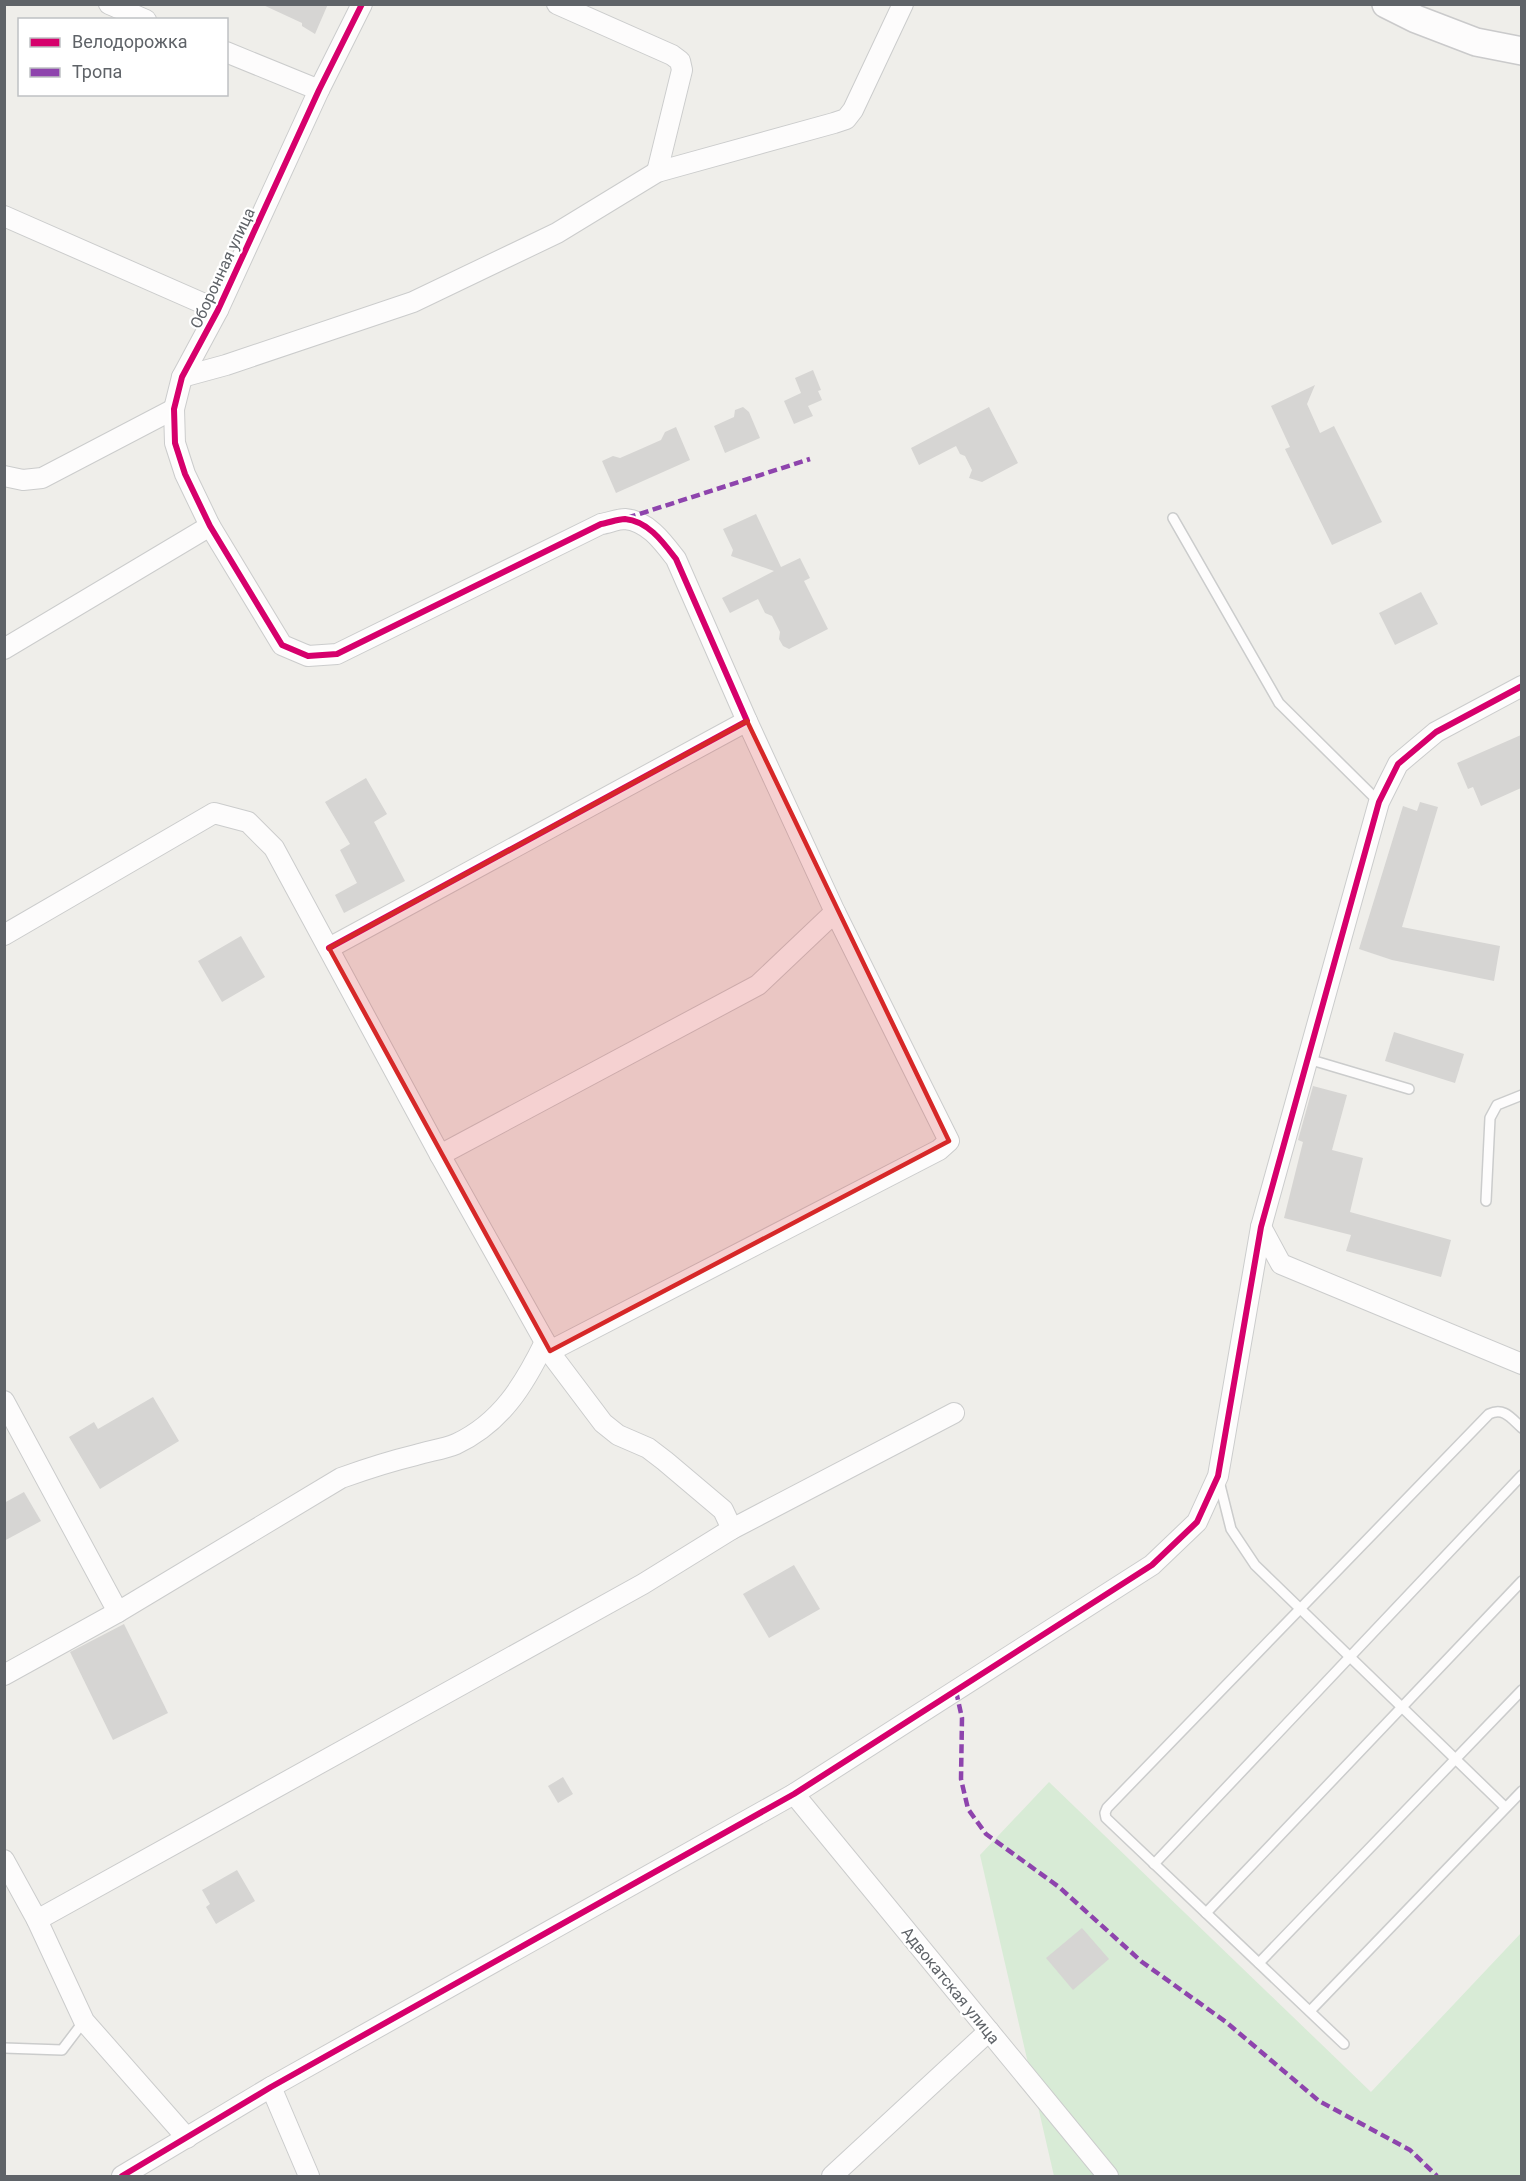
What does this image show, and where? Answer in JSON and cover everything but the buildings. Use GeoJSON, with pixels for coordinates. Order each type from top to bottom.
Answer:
{"type":"FeatureCollection","features":[{"type":"Feature","properties":{"kind":"main road"},"geometry":{"type":"LineString","coordinates":[[1386,4],[1416,19],[1476,42],[1521,51]]}},
{"type":"Feature","properties":{"kind":"street"},"geometry":{"type":"LineString","coordinates":[[109,4],[141,18]]}},
{"type":"Feature","properties":{"kind":"street","name":"Оборонная улица"},"geometry":{"type":"LineString","coordinates":[[362,4],[319,90],[218,310],[182,377],[174,409],[175,443],[185,474],[210,526],[282,645],[308,656],[337,654],[601,524],[624,519],[645,525],[663,541],[676,559],[835,912],[949,1141],[939,1150],[547,1347]]}},
{"type":"Feature","properties":{"kind":"street"},"geometry":{"type":"LineString","coordinates":[[557,4],[672,55],[680,61],[682,70],[657,172]]}},
{"type":"Feature","properties":{"kind":"street"},"geometry":{"type":"LineString","coordinates":[[182,377],[226,365],[413,302],[557,233],[657,172],[846,119],[853,110],[903,4]]}},
{"type":"Feature","properties":{"kind":"street"},"geometry":{"type":"LineString","coordinates":[[228,53],[319,90]]}},
{"type":"Feature","properties":{"kind":"street"},"geometry":{"type":"LineString","coordinates":[[4,216],[218,310]]}},
{"type":"Feature","properties":{"kind":"street"},"geometry":{"type":"LineString","coordinates":[[4,476],[23,480],[42,478],[174,409]]}},
{"type":"Feature","properties":{"kind":"street"},"geometry":{"type":"LineString","coordinates":[[4,649],[210,526]]}},
{"type":"Feature","properties":{"kind":"street"},"geometry":{"type":"LineString","coordinates":[[122,2176],[271,2087],[794,1794],[1152,1565],[1197,1522],[1218,1476],[1261,1227],[1379,802],[1398,764],[1436,732],[1521,686]]}},
{"type":"Feature","properties":{"kind":"street"},"geometry":{"type":"LineString","coordinates":[[329,948],[747,721]]}},
{"type":"Feature","properties":{"kind":"street"},"geometry":{"type":"LineString","coordinates":[[4,935],[214,813],[248,822],[274,848],[547,1347],[603,1423],[618,1435],[648,1448],[665,1461],[723,1510],[732,1529]]}},
{"type":"Feature","properties":{"kind":"street"},"geometry":{"type":"LineString","coordinates":[[440,1155],[758,985],[835,912]]}},
{"type":"Feature","properties":{"kind":"street"},"geometry":{"type":"LineString","coordinates":[[1261,1227],[1281,1264],[1521,1364]]}},
{"type":"Feature","properties":{"kind":"street"},"geometry":{"type":"LineString","coordinates":[[4,1675],[118,1612],[341,1478],[370,1467],[455,1444],[480,1430],[508,1404],[526,1381],[547,1347]]}},
{"type":"Feature","properties":{"kind":"street"},"geometry":{"type":"LineString","coordinates":[[4,1401],[118,1612]]}},
{"type":"Feature","properties":{"kind":"street"},"geometry":{"type":"LineString","coordinates":[[37,1920],[643,1584],[732,1529],[954,1413]]}},
{"type":"Feature","properties":{"kind":"street","name":"Адвокатская улица"},"geometry":{"type":"LineString","coordinates":[[794,1794],[1108,2176]]}},
{"type":"Feature","properties":{"kind":"street"},"geometry":{"type":"LineString","coordinates":[[4,1860],[37,1920],[84,2021],[187,2138]]}},
{"type":"Feature","properties":{"kind":"street"},"geometry":{"type":"LineString","coordinates":[[832,2176],[989,2031]]}},
{"type":"Feature","properties":{"kind":"street"},"geometry":{"type":"LineString","coordinates":[[271,2087],[309,2176]]}},
{"type":"Feature","properties":{"kind":"lane"},"geometry":{"type":"LineString","coordinates":[[1173,518],[1279,703],[1379,802]]}},
{"type":"Feature","properties":{"kind":"lane"},"geometry":{"type":"LineString","coordinates":[[1308,1059],[1409,1089]]}},
{"type":"Feature","properties":{"kind":"lane"},"geometry":{"type":"LineString","coordinates":[[1486,1201],[1490,1118],[1497,1105],[1521,1095]]}},
{"type":"Feature","properties":{"kind":"lane"},"geometry":{"type":"LineString","coordinates":[[1344,2044],[1154,1864],[1107,1818],[1105,1813],[1107,1808],[1298,1609],[1489,1413],[1496,1410],[1504,1412],[1521,1428]]}},
{"type":"Feature","properties":{"kind":"lane"},"geometry":{"type":"LineString","coordinates":[[1154,1864],[1521,1475]]}},
{"type":"Feature","properties":{"kind":"lane"},"geometry":{"type":"LineString","coordinates":[[1218,1476],[1231,1529],[1255,1565],[1505,1807]]}},
{"type":"Feature","properties":{"kind":"lane"},"geometry":{"type":"LineString","coordinates":[[1206,1913],[1521,1581]]}},
{"type":"Feature","properties":{"kind":"lane"},"geometry":{"type":"LineString","coordinates":[[1259,1963],[1521,1690]]}},
{"type":"Feature","properties":{"kind":"lane"},"geometry":{"type":"LineString","coordinates":[[1310,2011],[1521,1791]]}},
{"type":"Feature","properties":{"kind":"lane"},"geometry":{"type":"LineString","coordinates":[[4,2049],[62,2050],[84,2021]]}},
{"type":"Feature","properties":{"kind":"highlighted area"},"geometry":{"type":"Polygon","coordinates":[[[747,721],[949,1141],[550,1351],[329,948],[747,721]]]}},
{"type":"Feature","properties":{"kind":"green space"},"geometry":{"type":"Polygon","coordinates":[[[1049,1782],[1371,2092],[1521,1933],[1521,2176],[1054,2176],[980,1855],[1049,1782]]]}},
{"type":"Feature","properties":{"kind":"marked path"},"geometry":{"type":"LineString","coordinates":[[627,518],[810,459]]}},
{"type":"Feature","properties":{"kind":"marked path"},"geometry":{"type":"LineString","coordinates":[[956,1691],[962,1718],[961,1779],[968,1809],[986,1834],[1059,1887],[1142,1962],[1226,2022],[1319,2101],[1410,2150],[1437,2176]]}},
{"type":"Feature","properties":{"kind":"cycle path"},"geometry":{"type":"LineString","coordinates":[[329,948],[747,721],[676,559],[654,533],[633,521],[622,519],[601,524],[337,654],[308,656],[282,645],[210,526],[185,474],[175,443],[174,409],[182,377],[218,310],[319,90],[362,4]]}},
{"type":"Feature","properties":{"kind":"cycle path"},"geometry":{"type":"LineString","coordinates":[[122,2176],[271,2087],[794,1794],[1152,1565],[1197,1522],[1218,1476],[1261,1227],[1379,802],[1398,764],[1436,732],[1522,686]]}}]}
